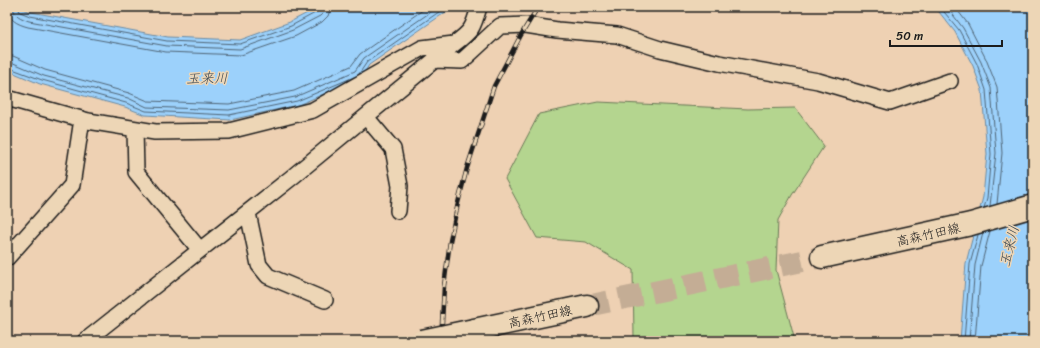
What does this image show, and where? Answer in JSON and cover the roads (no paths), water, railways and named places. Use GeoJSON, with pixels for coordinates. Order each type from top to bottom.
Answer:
{"type":"FeatureCollection","features":[{"type":"Feature","properties":{"kind":"main road","name":"高森竹田線"},"geometry":{"type":"LineString","coordinates":[[822,257],[939,232],[1033,206]]}},
{"type":"Feature","properties":{"kind":"main road","name":"高森竹田線"},"geometry":{"type":"LineString","coordinates":[[422,341],[587,306]]}},
{"type":"Feature","properties":{"kind":"street"},"geometry":{"type":"LineString","coordinates":[[85,341],[248,213],[466,35],[473,27],[479,7]]}},
{"type":"Feature","properties":{"kind":"street"},"geometry":{"type":"LineString","coordinates":[[434,60],[462,62],[500,26],[526,26],[616,35],[660,49],[719,63],[818,81],[890,102],[950,81]]}},
{"type":"Feature","properties":{"kind":"street"},"geometry":{"type":"LineString","coordinates":[[7,98],[82,119],[155,132],[229,131],[313,110],[422,48],[454,44]]}},
{"type":"Feature","properties":{"kind":"street"},"geometry":{"type":"LineString","coordinates":[[366,117],[393,149],[400,186],[398,211]]}},
{"type":"Feature","properties":{"kind":"street"},"geometry":{"type":"LineString","coordinates":[[7,258],[72,184],[82,119]]}},
{"type":"Feature","properties":{"kind":"street"},"geometry":{"type":"LineString","coordinates":[[136,129],[136,172],[200,250]]}},
{"type":"Feature","properties":{"kind":"street"},"geometry":{"type":"LineString","coordinates":[[248,213],[259,264],[268,276],[326,300]]}},
{"type":"Feature","properties":{"kind":"water","name":"玉来川"},"geometry":{"type":"Polygon","coordinates":[[[7,7],[18,7],[31,12],[168,37],[240,40],[290,22],[319,7],[453,7],[369,65],[361,78],[298,105],[230,120],[145,115],[125,107],[40,84],[7,70],[7,7]]]}},
{"type":"Feature","properties":{"kind":"water","name":"玉来川"},"geometry":{"type":"Polygon","coordinates":[[[935,7],[1033,7],[1033,341],[960,341],[966,263],[983,197],[987,154],[982,90],[973,66],[955,32],[935,7]]]}},
{"type":"Feature","properties":{"kind":"tunnel"},"geometry":{"type":"LineString","coordinates":[[587,306],[822,257]]}},
{"type":"Feature","properties":{"kind":"railway"},"geometry":{"type":"LineString","coordinates":[[441,341],[444,286],[450,241],[467,168],[494,86],[521,35],[538,7]]}}]}
